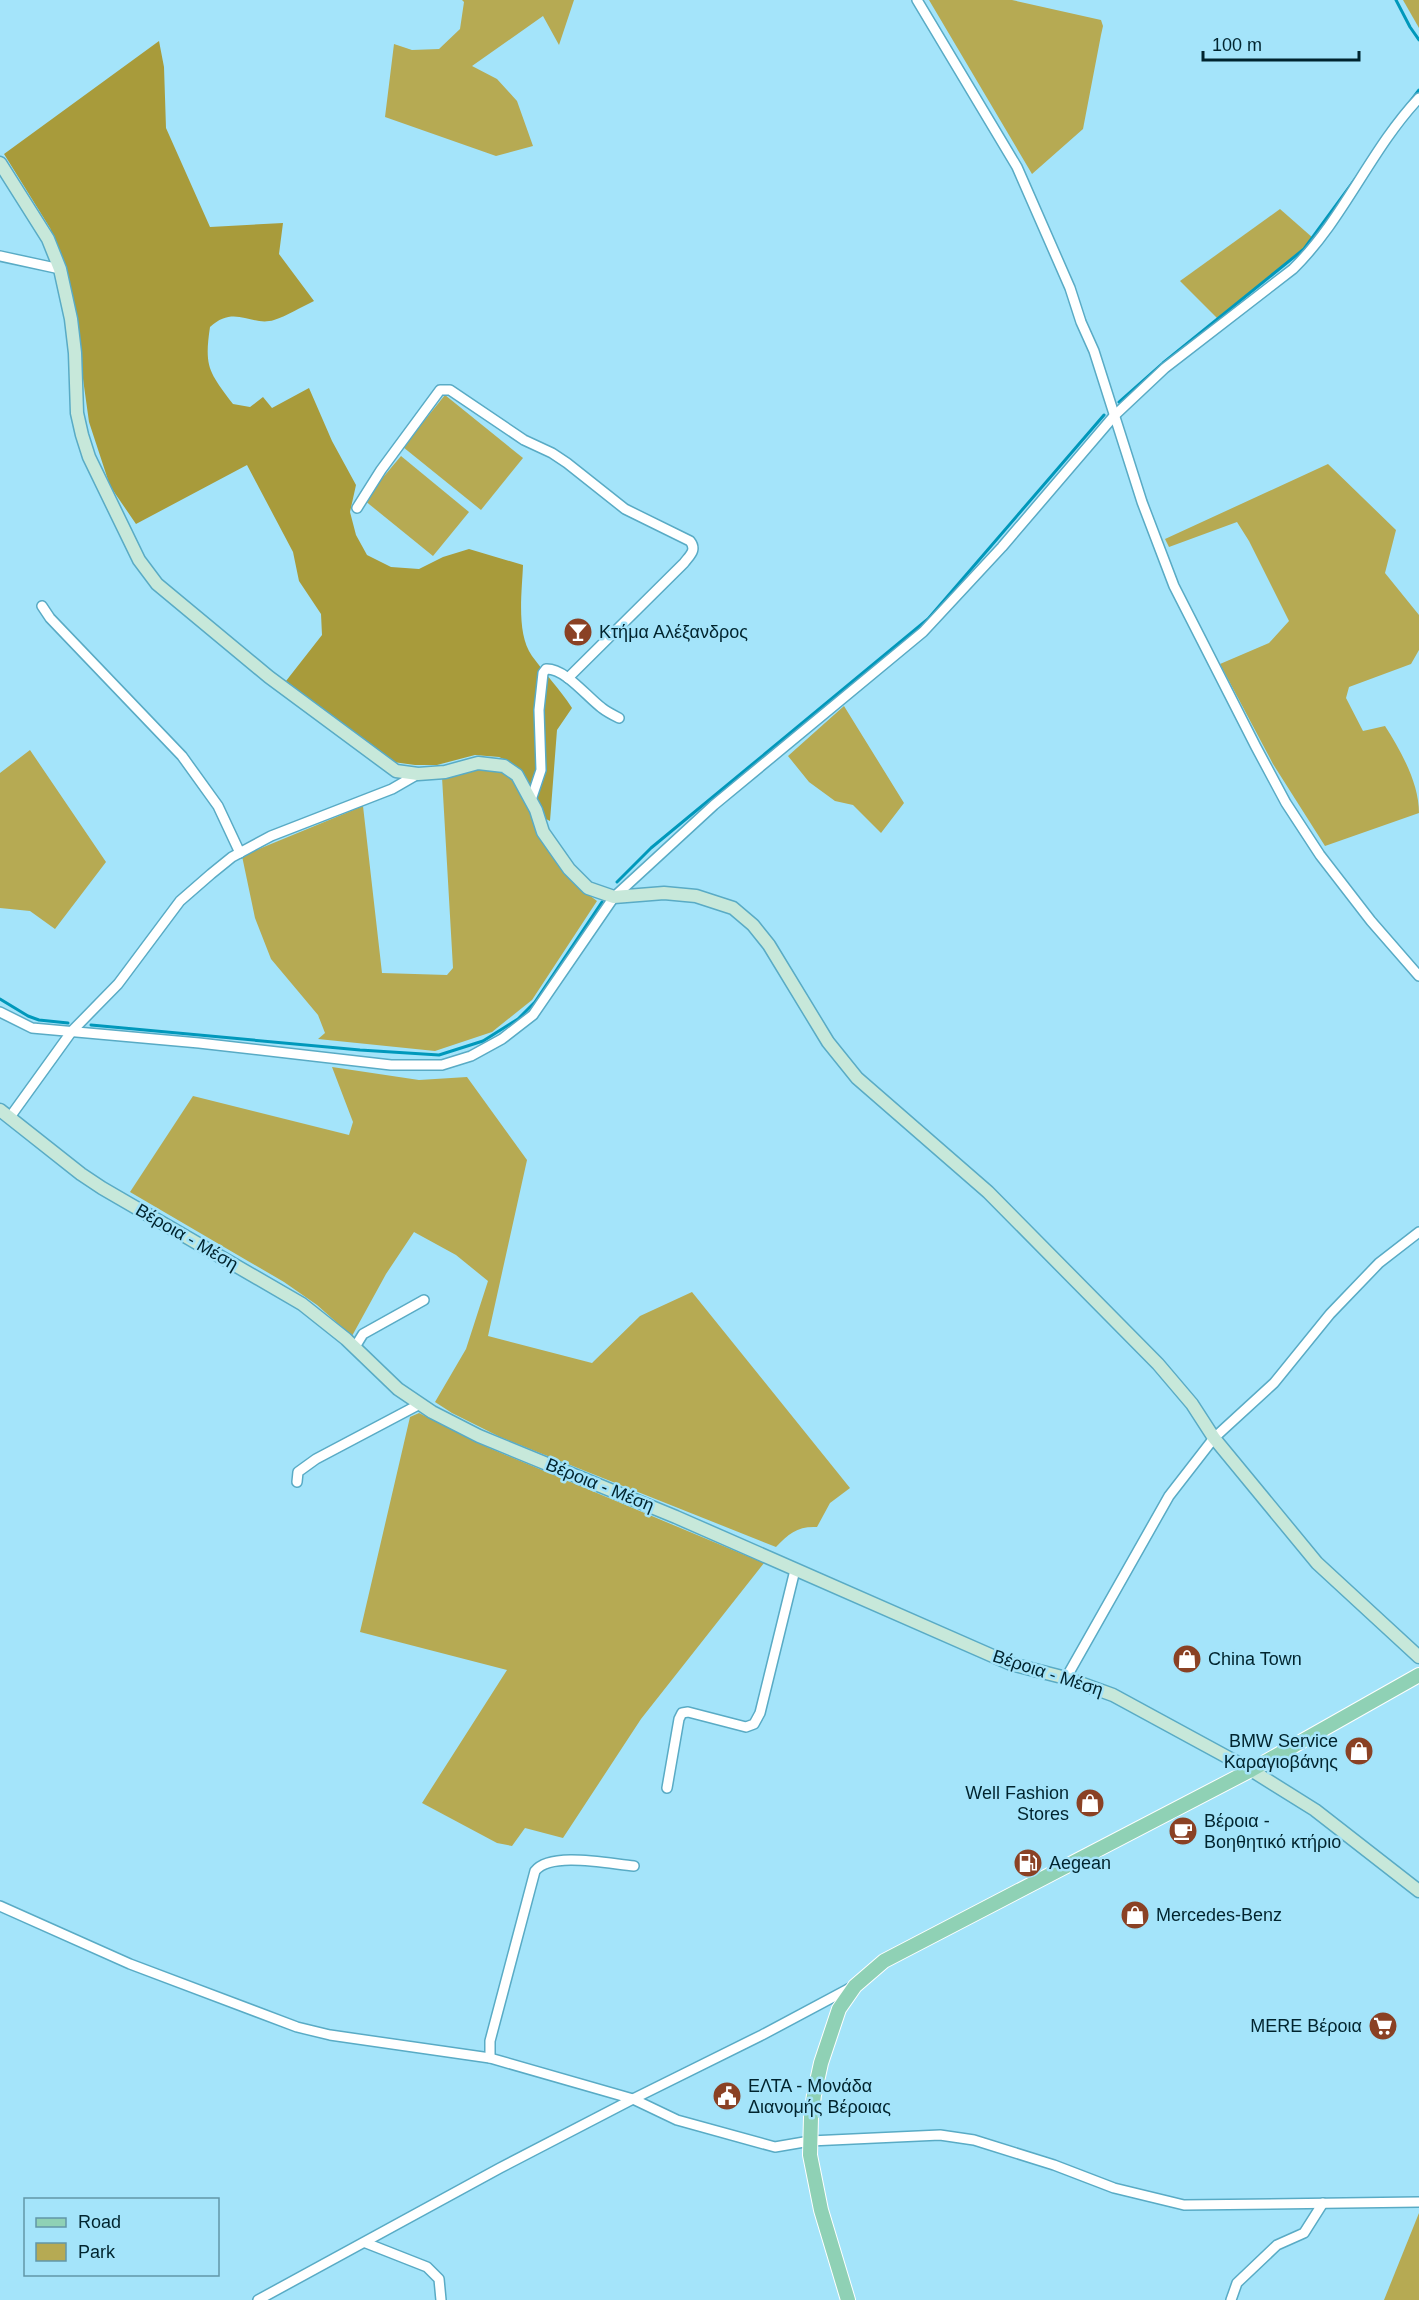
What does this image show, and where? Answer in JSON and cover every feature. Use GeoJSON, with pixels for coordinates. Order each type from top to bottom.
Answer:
{"type":"FeatureCollection","features":[{"type":"Feature","properties":{"kind":"main road"},"geometry":{"type":"LineString","coordinates":[[848,2300],[820,2210],[810,2155],[810,2141],[814,2095],[821,2063],[839,2009],[855,1986],[877,1966],[893,1956],[1251,1770],[1419,1675]]}},
{"type":"Feature","properties":{"kind":"street"},"geometry":{"type":"LineString","coordinates":[[917,0],[1017,166],[1070,288],[1081,322],[1094,351],[1142,502],[1174,586],[1256,747],[1286,803],[1320,855],[1371,921],[1419,976]]}},
{"type":"Feature","properties":{"kind":"street"},"geometry":{"type":"LineString","coordinates":[[0,1012],[32,1028],[199,1043],[391,1065],[442,1065],[471,1056],[502,1040],[533,1015],[614,897],[714,805],[923,632],[1002,547],[1114,416],[1165,368],[1305,258],[1323,238],[1385,144],[1419,98]]}},
{"type":"Feature","properties":{"kind":"street"},"geometry":{"type":"LineString","coordinates":[[0,163],[48,239],[60,269],[71,319],[75,353],[76,413],[89,457],[139,560],[157,584],[269,677],[396,771],[418,774],[445,772],[478,763],[504,766],[518,775],[531,800],[543,832],[569,869],[588,888],[614,897],[664,893],[696,896],[733,908],[753,925],[769,945],[828,1042],[851,1072],[988,1192],[1176,1383],[1214,1438],[1317,1563],[1419,1657]]}},
{"type":"Feature","properties":{"kind":"street"},"geometry":{"type":"LineString","coordinates":[[0,256],[60,269]]}},
{"type":"Feature","properties":{"kind":"street"},"geometry":{"type":"LineString","coordinates":[[357,508],[381,470],[440,390],[450,390],[524,440],[567,463],[625,508],[690,541],[694,546],[694,551],[684,563],[568,678]]}},
{"type":"Feature","properties":{"kind":"street"},"geometry":{"type":"LineString","coordinates":[[42,606],[50,618],[182,756],[218,806],[240,853]]}},
{"type":"Feature","properties":{"kind":"street"},"geometry":{"type":"LineString","coordinates":[[531,800],[541,770],[539,710],[543,672],[546,669],[555,670],[568,678],[602,708],[619,718]]}},
{"type":"Feature","properties":{"kind":"street"},"geometry":{"type":"LineString","coordinates":[[5,1113],[72,1031],[117,984],[180,900],[225,862],[271,836],[393,789],[418,774]]}},
{"type":"Feature","properties":{"kind":"street","name":"Βέροια - Μέση"},"geometry":{"type":"LineString","coordinates":[[5,1113],[81,1174],[302,1304],[355,1347],[398,1389],[420,1404],[479,1436],[676,1517],[1011,1664],[1066,1678],[1113,1695],[1251,1770],[1315,1810],[1419,1891]]}},
{"type":"Feature","properties":{"kind":"street"},"geometry":{"type":"LineString","coordinates":[[1066,1678],[1169,1496],[1214,1438],[1274,1383],[1330,1314],[1379,1263],[1419,1232]]}},
{"type":"Feature","properties":{"kind":"street"},"geometry":{"type":"LineString","coordinates":[[355,1347],[363,1334],[424,1300]]}},
{"type":"Feature","properties":{"kind":"street"},"geometry":{"type":"LineString","coordinates":[[297,1482],[298,1472],[316,1459],[420,1404]]}},
{"type":"Feature","properties":{"kind":"street"},"geometry":{"type":"LineString","coordinates":[[667,1788],[682,1713],[688,1712],[746,1727],[754,1724],[760,1713],[795,1570]]}},
{"type":"Feature","properties":{"kind":"street"},"geometry":{"type":"LineString","coordinates":[[490,2058],[490,2041],[535,1871],[540,1865],[552,1861],[576,1860],[634,1866]]}},
{"type":"Feature","properties":{"kind":"street"},"geometry":{"type":"LineString","coordinates":[[0,1906],[130,1964],[297,2027],[330,2035],[490,2058],[633,2098],[677,2120],[775,2147],[810,2141],[940,2135],[974,2140],[1054,2165],[1114,2188],[1184,2205],[1419,2202]]}},
{"type":"Feature","properties":{"kind":"street"},"geometry":{"type":"LineString","coordinates":[[258,2300],[633,2098],[762,2035],[855,1986]]}},
{"type":"Feature","properties":{"kind":"street"},"geometry":{"type":"LineString","coordinates":[[1231,2300],[1237,2283],[1277,2245],[1304,2233],[1323,2204]]}},
{"type":"Feature","properties":{"kind":"street"},"geometry":{"type":"LineString","coordinates":[[366,2243],[427,2267],[434,2272],[439,2279],[441,2300]]}},
{"type":"Feature","properties":{"kind":"green space"},"geometry":{"type":"Polygon","coordinates":[[[462,0],[574,0],[559,45],[543,16],[472,66],[497,79],[517,101],[533,146],[496,156],[385,117],[394,44],[412,50],[439,49],[460,29],[464,2],[462,0]]]}},
{"type":"Feature","properties":{"kind":"green space"},"geometry":{"type":"Polygon","coordinates":[[[929,0],[1012,0],[1101,20],[1103,26],[1083,129],[1032,174],[929,0]]]}},
{"type":"Feature","properties":{"kind":"green space"},"geometry":{"type":"Polygon","coordinates":[[[1403,0],[1419,0],[1419,28],[1403,0]]]}},
{"type":"Feature","properties":{"kind":"green space"},"geometry":{"type":"Polygon","coordinates":[[[1280,209],[1313,238],[1297,255],[1218,319],[1180,281],[1280,209]]]}},
{"type":"Feature","properties":{"kind":"green space"},"geometry":{"type":"Polygon","coordinates":[[[445,395],[523,458],[481,510],[403,447],[445,395]]]}},
{"type":"Feature","properties":{"kind":"green space"},"geometry":{"type":"Polygon","coordinates":[[[401,456],[469,512],[433,556],[364,500],[401,456]]]}},
{"type":"Feature","properties":{"kind":"green space"},"geometry":{"type":"Polygon","coordinates":[[[1328,464],[1396,530],[1385,573],[1419,615],[1419,650],[1411,664],[1349,687],[1346,698],[1363,731],[1385,726],[1403,757],[1412,779],[1419,813],[1325,846],[1273,764],[1220,664],[1269,643],[1289,621],[1249,541],[1237,522],[1169,547],[1165,539],[1328,464]]]}},
{"type":"Feature","properties":{"kind":"green space"},"geometry":{"type":"Polygon","coordinates":[[[844,706],[904,803],[881,833],[853,805],[835,801],[809,782],[788,756],[844,706]]]}},
{"type":"Feature","properties":{"kind":"green space"},"geometry":{"type":"Polygon","coordinates":[[[30,750],[106,862],[55,929],[30,911],[0,908],[0,773],[30,750]]]}},
{"type":"Feature","properties":{"kind":"green space"},"geometry":{"type":"Polygon","coordinates":[[[478,768],[502,770],[514,777],[585,892],[597,901],[532,1000],[492,1032],[435,1051],[318,1039],[325,1033],[318,1015],[271,959],[255,918],[242,856],[363,806],[382,973],[447,975],[453,968],[442,777],[478,768]]]}},
{"type":"Feature","properties":{"kind":"green space"},"geometry":{"type":"Polygon","coordinates":[[[332,1067],[419,1080],[467,1077],[527,1160],[488,1336],[592,1363],[640,1316],[692,1292],[850,1488],[830,1503],[817,1527],[794,1531],[776,1547],[500,1437],[435,1402],[466,1349],[488,1281],[456,1255],[414,1232],[386,1274],[352,1336],[317,1305],[284,1282],[130,1192],[193,1096],[349,1135],[353,1122],[332,1067]]]}},
{"type":"Feature","properties":{"kind":"green space"},"geometry":{"type":"Polygon","coordinates":[[[419,1413],[487,1447],[764,1563],[641,1719],[563,1838],[525,1828],[512,1846],[497,1843],[422,1803],[507,1670],[360,1632],[410,1417],[419,1413]]]}},
{"type":"Feature","properties":{"kind":"green space"},"geometry":{"type":"Polygon","coordinates":[[[1419,2213],[1419,2300],[1384,2300],[1419,2213]]]}},
{"type":"Feature","properties":{"kind":"shaded area"},"geometry":{"type":"Polygon","coordinates":[[[159,41],[164,67],[166,128],[210,227],[283,223],[279,254],[314,301],[274,320],[258,321],[227,317],[210,327],[208,361],[218,384],[233,404],[250,407],[263,397],[272,408],[309,388],[332,441],[356,485],[350,512],[356,535],[367,555],[391,567],[419,569],[443,557],[469,549],[523,565],[521,612],[527,647],[572,708],[557,730],[550,821],[544,818],[523,774],[508,761],[499,757],[475,755],[437,765],[393,762],[286,681],[322,635],[321,614],[299,581],[293,552],[247,465],[136,524],[110,486],[89,422],[69,278],[50,228],[4,154],[159,41]]]}},
{"type":"Feature","properties":{"kind":"waterway"},"geometry":{"type":"LineString","coordinates":[[1396,0],[1419,40]]}},
{"type":"Feature","properties":{"kind":"waterway"},"geometry":{"type":"LineString","coordinates":[[1403,111],[1419,90]]}},
{"type":"Feature","properties":{"kind":"waterway"},"geometry":{"type":"LineString","coordinates":[[1119,402],[1163,363],[1304,249],[1356,178]]}},
{"type":"Feature","properties":{"kind":"waterway"},"geometry":{"type":"LineString","coordinates":[[617,882],[651,848],[928,619],[1104,415]]}},
{"type":"Feature","properties":{"kind":"waterway"},"geometry":{"type":"LineString","coordinates":[[91,1025],[360,1050],[439,1055],[483,1041],[518,1019],[535,1002],[602,902]]}},
{"type":"Feature","properties":{"kind":"waterway"},"geometry":{"type":"LineString","coordinates":[[0,999],[39,1020],[68,1023]]}},
{"type":"Feature","properties":{"kind":"place","name":"Κτήμα Αλέξανδρος"},"geometry":{"type":"Point","coordinates":[578,632]}},
{"type":"Feature","properties":{"kind":"place","name":"China Town"},"geometry":{"type":"Point","coordinates":[1187,1659]}},
{"type":"Feature","properties":{"kind":"place","name":"BMW Service Καραγιοβάνης"},"geometry":{"type":"Point","coordinates":[1359,1751]}},
{"type":"Feature","properties":{"kind":"place","name":"Well Fashion Stores"},"geometry":{"type":"Point","coordinates":[1090,1803]}},
{"type":"Feature","properties":{"kind":"place","name":"Βέροια - Βοηθητικό κτήριο"},"geometry":{"type":"Point","coordinates":[1183,1831]}},
{"type":"Feature","properties":{"kind":"place","name":"Aegean"},"geometry":{"type":"Point","coordinates":[1028,1863]}},
{"type":"Feature","properties":{"kind":"place","name":"Mercedes-Benz"},"geometry":{"type":"Point","coordinates":[1135,1915]}},
{"type":"Feature","properties":{"kind":"place","name":"MERE Βέροια"},"geometry":{"type":"Point","coordinates":[1383,2026]}},
{"type":"Feature","properties":{"kind":"place","name":"ΕΛΤΑ - Μονάδα Διανομής Βέροιας"},"geometry":{"type":"Point","coordinates":[727,2096]}}]}
